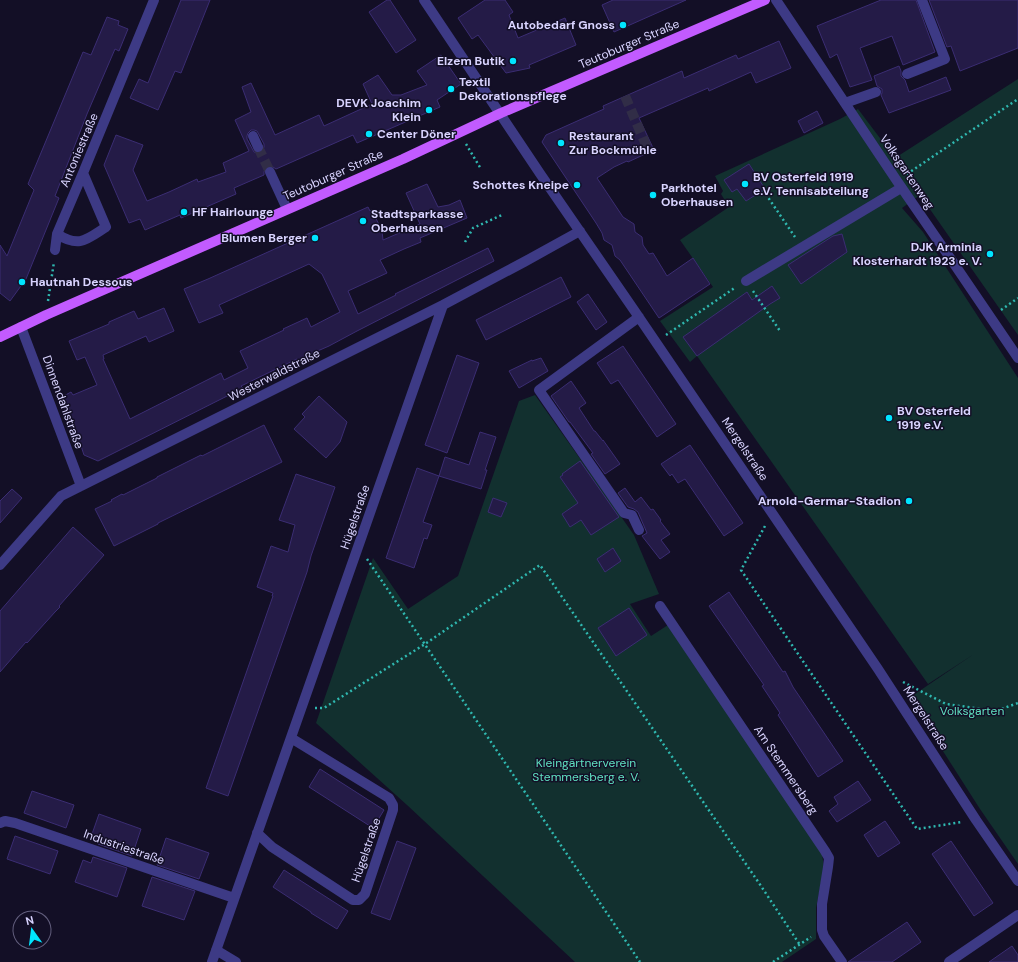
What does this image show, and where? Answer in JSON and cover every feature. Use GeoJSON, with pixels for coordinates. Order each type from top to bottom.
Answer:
{"type":"FeatureCollection","features":[{"type":"Feature","properties":{"kind":"main road","name":"Teutoburger Straße"},"geometry":{"type":"LineString","coordinates":[[0,336],[460,133],[501,113],[765,0]]}},
{"type":"Feature","properties":{"kind":"street","name":"Antoniestraße"},"geometry":{"type":"LineString","coordinates":[[55,250],[57,234],[84,173],[154,0]]}},
{"type":"Feature","properties":{"kind":"street","name":"Mergelstraße"},"geometry":{"type":"LineString","coordinates":[[424,0],[501,113],[541,175],[878,668],[976,820],[1018,881]]}},
{"type":"Feature","properties":{"kind":"street","name":"Volksgartenweg"},"geometry":{"type":"LineString","coordinates":[[776,0],[1018,358]]}},
{"type":"Feature","properties":{"kind":"street"},"geometry":{"type":"LineString","coordinates":[[907,74],[945,59],[922,0]]}},
{"type":"Feature","properties":{"kind":"street"},"geometry":{"type":"LineString","coordinates":[[845,104],[876,92]]}},
{"type":"Feature","properties":{"kind":"street"},"geometry":{"type":"LineString","coordinates":[[253,136],[258,147]]}},
{"type":"Feature","properties":{"kind":"street"},"geometry":{"type":"LineString","coordinates":[[270,172],[287,209]]}},
{"type":"Feature","properties":{"kind":"street"},"geometry":{"type":"LineString","coordinates":[[57,234],[66,240],[77,242],[85,240],[106,227],[84,173]]}},
{"type":"Feature","properties":{"kind":"street"},"geometry":{"type":"LineString","coordinates":[[746,281],[802,247],[899,184]]}},
{"type":"Feature","properties":{"kind":"street","name":"Westerwaldstraße"},"geometry":{"type":"LineString","coordinates":[[0,565],[61,496],[443,305],[580,232]]}},
{"type":"Feature","properties":{"kind":"street","name":"Hügelstraße"},"geometry":{"type":"LineString","coordinates":[[212,962],[443,305]]}},
{"type":"Feature","properties":{"kind":"street"},"geometry":{"type":"LineString","coordinates":[[639,317],[538,390],[624,512],[632,515],[639,530]]}},
{"type":"Feature","properties":{"kind":"street","name":"Dinnendahlstraße"},"geometry":{"type":"LineString","coordinates":[[21,327],[80,486]]}},
{"type":"Feature","properties":{"kind":"street","name":"Am Stemmersberg"},"geometry":{"type":"LineString","coordinates":[[660,606],[829,858],[822,904],[822,930],[824,936],[842,962]]}},
{"type":"Feature","properties":{"kind":"street","name":"Hügelstraße"},"geometry":{"type":"LineString","coordinates":[[257,833],[272,847],[353,900],[359,900],[365,894],[393,810],[393,805],[389,798],[291,738]]}},
{"type":"Feature","properties":{"kind":"street","name":"Industriestraße"},"geometry":{"type":"LineString","coordinates":[[3,822],[15,823],[234,898]]}},
{"type":"Feature","properties":{"kind":"street"},"geometry":{"type":"LineString","coordinates":[[949,962],[1018,915]]}},
{"type":"Feature","properties":{"kind":"street"},"geometry":{"type":"LineString","coordinates":[[216,950],[236,962]]}},
{"type":"Feature","properties":{"kind":"path"},"geometry":{"type":"LineString","coordinates":[[899,184],[1018,99]]}},
{"type":"Feature","properties":{"kind":"path"},"geometry":{"type":"LineString","coordinates":[[460,133],[481,169]]}},
{"type":"Feature","properties":{"kind":"path"},"geometry":{"type":"LineString","coordinates":[[763,190],[802,247]]}},
{"type":"Feature","properties":{"kind":"path"},"geometry":{"type":"LineString","coordinates":[[466,242],[473,228],[502,215]]}},
{"type":"Feature","properties":{"kind":"path"},"geometry":{"type":"LineString","coordinates":[[46,315],[55,250]]}},
{"type":"Feature","properties":{"kind":"path"},"geometry":{"type":"LineString","coordinates":[[746,281],[780,330]]}},
{"type":"Feature","properties":{"kind":"path"},"geometry":{"type":"LineString","coordinates":[[656,342],[728,293]]}},
{"type":"Feature","properties":{"kind":"path"},"geometry":{"type":"LineString","coordinates":[[990,317],[1018,298]]}},
{"type":"Feature","properties":{"kind":"path"},"geometry":{"type":"LineString","coordinates":[[772,513],[742,570],[917,829],[976,820]]}},
{"type":"Feature","properties":{"kind":"path"},"geometry":{"type":"LineString","coordinates":[[358,548],[372,566],[640,962]]}},
{"type":"Feature","properties":{"kind":"path"},"geometry":{"type":"LineString","coordinates":[[302,706],[324,708],[425,644],[540,565],[759,882],[800,945]]}},
{"type":"Feature","properties":{"kind":"path"},"geometry":{"type":"LineString","coordinates":[[898,680],[946,704],[996,711],[1018,703]]}},
{"type":"Feature","properties":{"kind":"path"},"geometry":{"type":"LineString","coordinates":[[773,962],[822,930]]}},
{"type":"Feature","properties":{"kind":"green space","name":"Volksgarten"},"geometry":{"type":"Polygon","coordinates":[[[1018,79],[1018,335],[920,195],[902,208],[923,232],[1018,378],[1018,864],[980,809],[909,698],[974,654],[928,684],[697,356],[690,362],[660,321],[713,287],[680,240],[729,207],[721,194],[723,191],[715,176],[840,119],[858,109],[895,158],[1018,79]]]}},
{"type":"Feature","properties":{"kind":"green space","name":"Kleingärtnerverein Stemmersberg e. V."},"geometry":{"type":"Polygon","coordinates":[[[535,395],[634,535],[659,594],[630,604],[651,636],[668,625],[822,854],[824,867],[816,908],[816,939],[782,962],[575,962],[407,805],[316,723],[373,558],[408,609],[458,576],[519,401],[535,395]]]}},
{"type":"Feature","properties":{"kind":"building"},"geometry":{"type":"Polygon","coordinates":[[[181,0],[210,0],[181,73],[175,71],[158,110],[130,98],[139,79],[148,83],[181,0]]]}},
{"type":"Feature","properties":{"kind":"building"},"geometry":{"type":"Polygon","coordinates":[[[387,0],[390,0],[416,40],[396,53],[369,12],[387,0]]]}},
{"type":"Feature","properties":{"kind":"building"},"geometry":{"type":"Polygon","coordinates":[[[485,0],[505,0],[513,12],[509,15],[518,38],[565,18],[576,45],[529,65],[530,68],[506,73],[478,35],[472,39],[458,18],[485,0]]]}},
{"type":"Feature","properties":{"kind":"building"},"geometry":{"type":"Polygon","coordinates":[[[613,0],[686,0],[614,32],[602,5],[613,0]]]}},
{"type":"Feature","properties":{"kind":"building"},"geometry":{"type":"Polygon","coordinates":[[[881,0],[916,0],[935,52],[903,65],[892,36],[860,48],[872,80],[850,87],[837,54],[830,58],[817,26],[881,0]]]}},
{"type":"Feature","properties":{"kind":"building"},"geometry":{"type":"Polygon","coordinates":[[[929,0],[1018,0],[1018,48],[960,71],[951,46],[947,47],[929,0]]]}},
{"type":"Feature","properties":{"kind":"building"},"geometry":{"type":"Polygon","coordinates":[[[107,17],[119,21],[118,25],[128,29],[119,51],[115,49],[87,114],[55,196],[59,198],[26,279],[10,301],[0,293],[0,245],[7,256],[34,190],[28,184],[83,52],[91,55],[107,17]]]}},
{"type":"Feature","properties":{"kind":"building"},"geometry":{"type":"Polygon","coordinates":[[[779,41],[791,68],[756,83],[751,72],[709,91],[708,88],[639,118],[654,150],[614,167],[597,178],[623,217],[634,224],[635,232],[642,237],[643,245],[649,254],[653,253],[667,276],[693,258],[710,284],[659,318],[620,260],[615,256],[612,245],[604,240],[596,223],[542,142],[546,135],[604,109],[603,106],[682,71],[684,78],[736,55],[738,59],[779,41]]]}},
{"type":"Feature","properties":{"kind":"building"},"geometry":{"type":"Polygon","coordinates":[[[441,55],[461,84],[437,100],[440,107],[357,143],[353,135],[276,169],[268,166],[265,169],[264,175],[234,188],[236,194],[181,218],[180,215],[145,230],[140,219],[129,223],[104,165],[116,135],[143,145],[133,170],[147,201],[197,179],[198,182],[226,172],[223,163],[249,151],[235,120],[251,112],[242,87],[251,83],[275,135],[319,115],[324,126],[372,104],[363,84],[378,75],[392,95],[401,95],[427,85],[417,71],[441,55]],[[251,130],[248,133],[247,139],[254,152],[260,153],[263,150],[264,144],[257,131],[251,130]]]}},
{"type":"Feature","properties":{"kind":"building"},"geometry":{"type":"Polygon","coordinates":[[[899,66],[901,76],[905,80],[909,92],[946,77],[951,90],[889,113],[881,95],[882,89],[877,86],[874,76],[899,66]]]}},
{"type":"Feature","properties":{"kind":"building"},"geometry":{"type":"Polygon","coordinates":[[[817,111],[823,123],[804,133],[798,121],[817,111]]]}},
{"type":"Feature","properties":{"kind":"building","name":"BV Osterfeld 1919 e.V. Tennisabteilung"},"geometry":{"type":"Polygon","coordinates":[[[749,164],[765,189],[746,201],[737,189],[732,192],[724,180],[749,164]]]}},
{"type":"Feature","properties":{"kind":"building"},"geometry":{"type":"Polygon","coordinates":[[[427,184],[438,207],[449,205],[460,200],[467,218],[420,238],[421,242],[380,260],[387,273],[348,291],[358,314],[488,248],[494,261],[329,346],[297,359],[241,386],[243,388],[98,461],[84,455],[81,446],[77,444],[60,398],[71,392],[73,395],[97,385],[85,357],[77,360],[69,341],[109,324],[109,322],[134,311],[138,319],[164,308],[174,331],[149,342],[146,336],[103,355],[103,359],[130,419],[221,373],[224,380],[248,368],[240,351],[307,318],[311,327],[340,312],[322,274],[309,264],[219,305],[223,313],[199,323],[184,289],[368,207],[370,211],[372,210],[382,231],[383,240],[420,224],[406,193],[427,184]]]}},
{"type":"Feature","properties":{"kind":"building"},"geometry":{"type":"Polygon","coordinates":[[[842,234],[847,252],[801,284],[788,265],[833,236],[842,234]]]}},
{"type":"Feature","properties":{"kind":"building"},"geometry":{"type":"Polygon","coordinates":[[[561,277],[571,297],[486,340],[476,320],[561,277]]]}},
{"type":"Feature","properties":{"kind":"building"},"geometry":{"type":"Polygon","coordinates":[[[772,286],[780,298],[697,356],[683,337],[747,292],[752,300],[772,286]]]}},
{"type":"Feature","properties":{"kind":"building"},"geometry":{"type":"Polygon","coordinates":[[[588,294],[607,322],[596,330],[577,302],[588,294]]]}},
{"type":"Feature","properties":{"kind":"building"},"geometry":{"type":"Polygon","coordinates":[[[623,346],[676,424],[657,437],[618,380],[611,384],[597,363],[623,346]]]}},
{"type":"Feature","properties":{"kind":"building"},"geometry":{"type":"Polygon","coordinates":[[[457,355],[479,363],[447,453],[425,445],[457,355]]]}},
{"type":"Feature","properties":{"kind":"building"},"geometry":{"type":"Polygon","coordinates":[[[541,358],[548,371],[519,388],[509,371],[532,360],[541,358]]]}},
{"type":"Feature","properties":{"kind":"building"},"geometry":{"type":"Polygon","coordinates":[[[571,381],[586,403],[579,408],[594,431],[603,440],[620,464],[605,474],[591,454],[593,453],[551,396],[571,381]]]}},
{"type":"Feature","properties":{"kind":"building"},"geometry":{"type":"Polygon","coordinates":[[[319,396],[347,422],[340,442],[326,458],[294,429],[305,417],[302,414],[319,396]]]}},
{"type":"Feature","properties":{"kind":"building"},"geometry":{"type":"Polygon","coordinates":[[[264,425],[282,462],[114,546],[95,509],[112,501],[111,500],[122,494],[123,495],[264,425]]]}},
{"type":"Feature","properties":{"kind":"building"},"geometry":{"type":"Polygon","coordinates":[[[480,432],[496,437],[485,470],[487,470],[481,489],[439,476],[445,457],[469,465],[480,432]]]}},
{"type":"Feature","properties":{"kind":"building"},"geometry":{"type":"Polygon","coordinates":[[[690,445],[743,523],[724,536],[685,479],[678,483],[672,474],[670,476],[661,464],[690,445]]]}},
{"type":"Feature","properties":{"kind":"building"},"geometry":{"type":"Polygon","coordinates":[[[580,461],[619,517],[591,535],[581,520],[570,527],[562,514],[578,503],[560,477],[580,461]]]}},
{"type":"Feature","properties":{"kind":"building"},"geometry":{"type":"Polygon","coordinates":[[[417,468],[439,476],[423,522],[432,525],[427,539],[424,538],[414,568],[386,558],[417,468]]]}},
{"type":"Feature","properties":{"kind":"building"},"geometry":{"type":"Polygon","coordinates":[[[296,474],[335,487],[311,556],[307,572],[228,796],[206,788],[273,596],[273,593],[257,587],[271,546],[288,552],[295,525],[279,520],[296,474]]]}},
{"type":"Feature","properties":{"kind":"building"},"geometry":{"type":"Polygon","coordinates":[[[625,488],[635,502],[641,497],[651,510],[653,509],[670,534],[661,540],[670,552],[660,559],[642,536],[647,533],[638,512],[628,507],[618,493],[625,488]]]}},
{"type":"Feature","properties":{"kind":"building"},"geometry":{"type":"Polygon","coordinates":[[[12,489],[22,498],[0,523],[0,501],[12,489]]]}},
{"type":"Feature","properties":{"kind":"building"},"geometry":{"type":"Polygon","coordinates":[[[493,498],[507,503],[501,517],[488,512],[493,498]]]}},
{"type":"Feature","properties":{"kind":"building"},"geometry":{"type":"Polygon","coordinates":[[[73,527],[104,555],[59,606],[60,607],[27,643],[26,642],[0,672],[0,611],[73,527]]]}},
{"type":"Feature","properties":{"kind":"building"},"geometry":{"type":"Polygon","coordinates":[[[613,548],[621,561],[605,572],[597,559],[613,548]]]}},
{"type":"Feature","properties":{"kind":"building"},"geometry":{"type":"Polygon","coordinates":[[[729,592],[783,672],[785,671],[793,687],[843,761],[818,777],[778,715],[780,713],[762,686],[764,685],[709,606],[729,592]]]}},
{"type":"Feature","properties":{"kind":"building"},"geometry":{"type":"Polygon","coordinates":[[[629,608],[647,635],[616,656],[598,628],[629,608]]]}},
{"type":"Feature","properties":{"kind":"building"},"geometry":{"type":"Polygon","coordinates":[[[320,769],[384,810],[373,828],[309,787],[320,769]]]}},
{"type":"Feature","properties":{"kind":"building"},"geometry":{"type":"Polygon","coordinates":[[[858,781],[871,800],[837,822],[829,811],[838,804],[834,797],[858,781]]]}},
{"type":"Feature","properties":{"kind":"building"},"geometry":{"type":"Polygon","coordinates":[[[32,791],[74,805],[66,828],[24,813],[32,791]]]}},
{"type":"Feature","properties":{"kind":"building"},"geometry":{"type":"Polygon","coordinates":[[[99,814],[141,829],[132,856],[98,844],[99,840],[91,837],[99,814]]]}},
{"type":"Feature","properties":{"kind":"building"},"geometry":{"type":"Polygon","coordinates":[[[885,821],[900,843],[878,857],[864,835],[885,821]]]}},
{"type":"Feature","properties":{"kind":"building"},"geometry":{"type":"Polygon","coordinates":[[[15,836],[58,851],[50,874],[7,859],[15,836]]]}},
{"type":"Feature","properties":{"kind":"building"},"geometry":{"type":"Polygon","coordinates":[[[166,838],[209,853],[199,879],[157,865],[166,838]]]}},
{"type":"Feature","properties":{"kind":"building"},"geometry":{"type":"Polygon","coordinates":[[[397,841],[416,848],[390,920],[371,913],[397,841]]]}},
{"type":"Feature","properties":{"kind":"building"},"geometry":{"type":"Polygon","coordinates":[[[951,841],[993,903],[974,916],[932,854],[951,841]]]}},
{"type":"Feature","properties":{"kind":"building"},"geometry":{"type":"Polygon","coordinates":[[[93,857],[127,868],[117,897],[75,882],[83,860],[91,863],[93,857]]]}},
{"type":"Feature","properties":{"kind":"building"},"geometry":{"type":"Polygon","coordinates":[[[284,870],[348,911],[337,929],[273,887],[284,870]]]}},
{"type":"Feature","properties":{"kind":"building"},"geometry":{"type":"Polygon","coordinates":[[[152,877],[195,891],[184,920],[142,906],[152,877]]]}},
{"type":"Feature","properties":{"kind":"building"},"geometry":{"type":"Polygon","coordinates":[[[907,922],[921,942],[892,962],[848,962],[907,922]]]}},
{"type":"Feature","properties":{"kind":"building"},"geometry":{"type":"Polygon","coordinates":[[[1012,946],[1018,955],[1018,962],[989,962],[1012,946]]]}},
{"type":"Feature","properties":{"kind":"tunnel"},"geometry":{"type":"LineString","coordinates":[[625,96],[649,152]]}},
{"type":"Feature","properties":{"kind":"tunnel"},"geometry":{"type":"LineString","coordinates":[[258,147],[270,172]]}},
{"type":"Feature","properties":{"kind":"place","name":"Autobedarf Gnoss"},"geometry":{"type":"Point","coordinates":[623,25]}},
{"type":"Feature","properties":{"kind":"place","name":"Elzem Butik"},"geometry":{"type":"Point","coordinates":[513,61]}},
{"type":"Feature","properties":{"kind":"place","name":"Textil Dekorationspflege"},"geometry":{"type":"Point","coordinates":[451,89]}},
{"type":"Feature","properties":{"kind":"place","name":"DEVK Joachim Klein"},"geometry":{"type":"Point","coordinates":[429,110]}},
{"type":"Feature","properties":{"kind":"place","name":"Center Döner"},"geometry":{"type":"Point","coordinates":[369,134]}},
{"type":"Feature","properties":{"kind":"place","name":"Restaurant Zur Bockmühle"},"geometry":{"type":"Point","coordinates":[561,143]}},
{"type":"Feature","properties":{"kind":"place","name":"BV Osterfeld 1919 e.V. Tennisabteilung"},"geometry":{"type":"Point","coordinates":[745,184]}},
{"type":"Feature","properties":{"kind":"place","name":"Schottes Kneipe"},"geometry":{"type":"Point","coordinates":[577,185]}},
{"type":"Feature","properties":{"kind":"place","name":"Parkhotel Oberhausen"},"geometry":{"type":"Point","coordinates":[653,195]}},
{"type":"Feature","properties":{"kind":"place","name":"HF Hairlounge"},"geometry":{"type":"Point","coordinates":[184,212]}},
{"type":"Feature","properties":{"kind":"place","name":"Stadtsparkasse Oberhausen"},"geometry":{"type":"Point","coordinates":[363,221]}},
{"type":"Feature","properties":{"kind":"place","name":"Blumen Berger"},"geometry":{"type":"Point","coordinates":[315,238]}},
{"type":"Feature","properties":{"kind":"place","name":"DJK Arminia Klosterhardt 1923 e. V."},"geometry":{"type":"Point","coordinates":[990,254]}},
{"type":"Feature","properties":{"kind":"place","name":"Hautnah Dessous"},"geometry":{"type":"Point","coordinates":[22,282]}},
{"type":"Feature","properties":{"kind":"place","name":"BV Osterfeld 1919 e.V."},"geometry":{"type":"Point","coordinates":[889,418]}},
{"type":"Feature","properties":{"kind":"place","name":"Arnold-Germar-Stadion"},"geometry":{"type":"Point","coordinates":[909,501]}}]}
